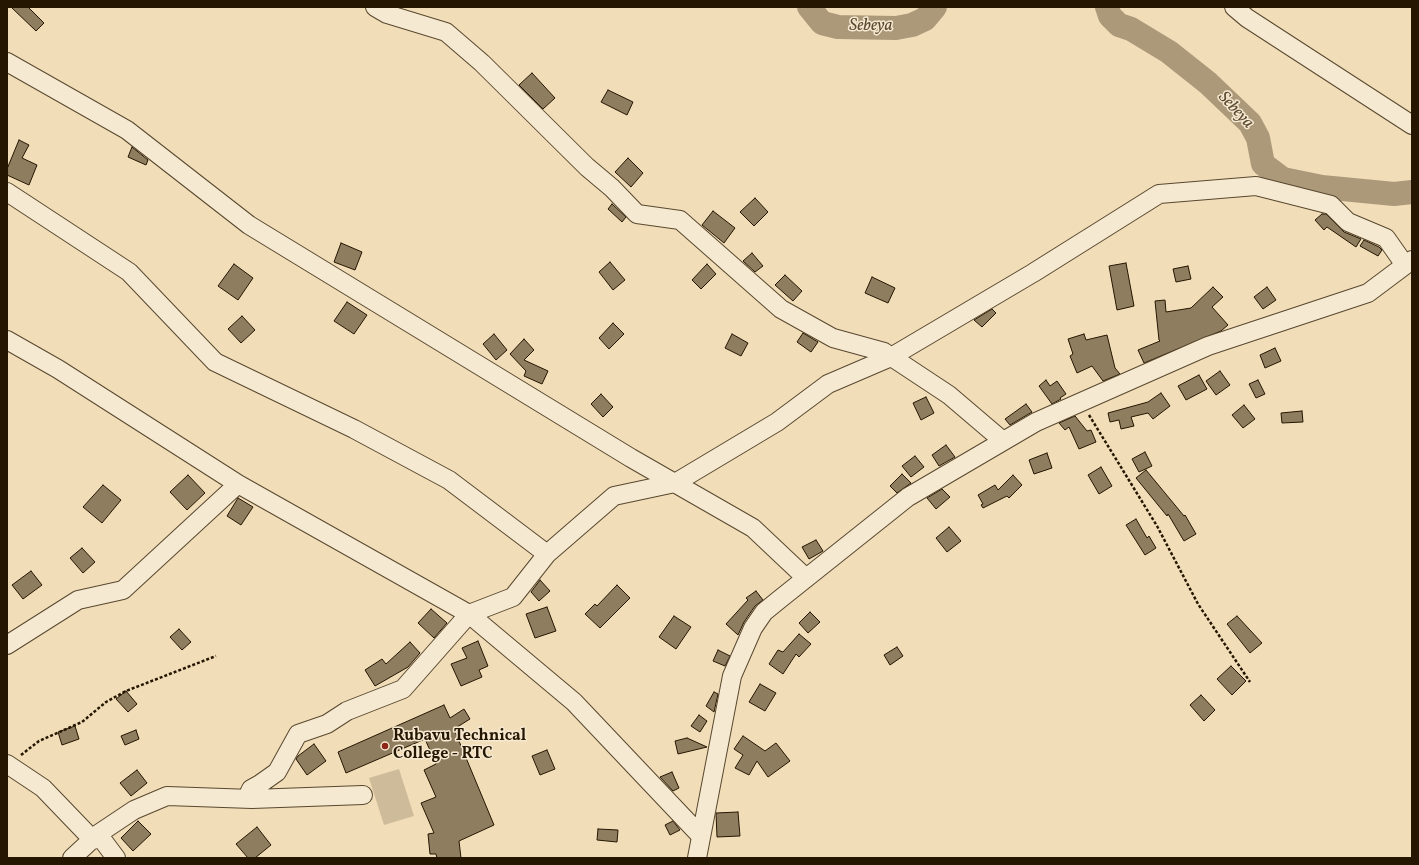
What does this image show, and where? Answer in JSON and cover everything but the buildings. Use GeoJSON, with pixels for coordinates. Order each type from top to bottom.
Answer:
{"type":"FeatureCollection","features":[{"type":"Feature","properties":{"kind":"street"},"geometry":{"type":"LineString","coordinates":[[375,7],[387,14],[446,32],[482,63],[571,152],[612,188],[637,214],[680,220],[781,309],[833,338],[884,352],[949,395],[1003,441]]}},
{"type":"Feature","properties":{"kind":"street"},"geometry":{"type":"LineString","coordinates":[[1234,7],[1247,18],[1412,125]]}},
{"type":"Feature","properties":{"kind":"street"},"geometry":{"type":"LineString","coordinates":[[7,62],[128,130],[249,225],[675,483],[753,528],[806,578]]}},
{"type":"Feature","properties":{"kind":"street"},"geometry":{"type":"LineString","coordinates":[[247,798],[251,788],[260,784],[277,772],[298,734],[327,724],[347,711],[403,689],[469,614],[513,597],[547,554],[614,496],[675,483],[777,422],[828,384],[891,357],[1046,265],[1160,194],[1256,186],[1331,205],[1348,222],[1386,238],[1408,262],[1368,293],[1208,346],[1036,422],[908,497],[764,612],[753,628],[741,652],[732,676],[700,835],[697,858]]}},
{"type":"Feature","properties":{"kind":"street"},"geometry":{"type":"LineString","coordinates":[[7,192],[129,272],[215,362],[354,429],[449,480],[547,554]]}},
{"type":"Feature","properties":{"kind":"street"},"geometry":{"type":"LineString","coordinates":[[7,340],[58,369],[238,484],[469,614],[574,702],[700,835]]}},
{"type":"Feature","properties":{"kind":"street"},"geometry":{"type":"LineString","coordinates":[[7,646],[78,600],[123,590],[238,484]]}},
{"type":"Feature","properties":{"kind":"street"},"geometry":{"type":"LineString","coordinates":[[8,764],[43,788],[96,837],[116,858]]}},
{"type":"Feature","properties":{"kind":"street"},"geometry":{"type":"LineString","coordinates":[[72,858],[96,837],[134,810],[167,796],[247,798],[363,795]]}},
{"type":"Feature","properties":{"kind":"path"},"geometry":{"type":"LineString","coordinates":[[1081,402],[1157,526],[1198,604],[1250,682]]}},
{"type":"Feature","properties":{"kind":"path"},"geometry":{"type":"LineString","coordinates":[[8,764],[39,742],[82,722],[106,702],[126,691],[216,656]]}},
{"type":"Feature","properties":{"kind":"shaded area"},"geometry":{"type":"Polygon","coordinates":[[[399,769],[414,816],[384,825],[369,778],[399,769]]]}},
{"type":"Feature","properties":{"kind":"waterway","name":"Sebeya"},"geometry":{"type":"LineString","coordinates":[[809,7],[822,23],[838,27],[896,28],[912,25],[925,19],[935,7]]}},
{"type":"Feature","properties":{"kind":"waterway","name":"Sebeya"},"geometry":{"type":"LineString","coordinates":[[1107,7],[1110,16],[1119,25],[1131,29],[1169,52],[1208,83],[1250,123],[1258,138],[1263,164],[1283,179],[1322,187],[1394,194],[1412,192]]}},
{"type":"Feature","properties":{"kind":"place","name":"Rubavu Technical College - RTC"},"geometry":{"type":"Point","coordinates":[385,746]}}]}
